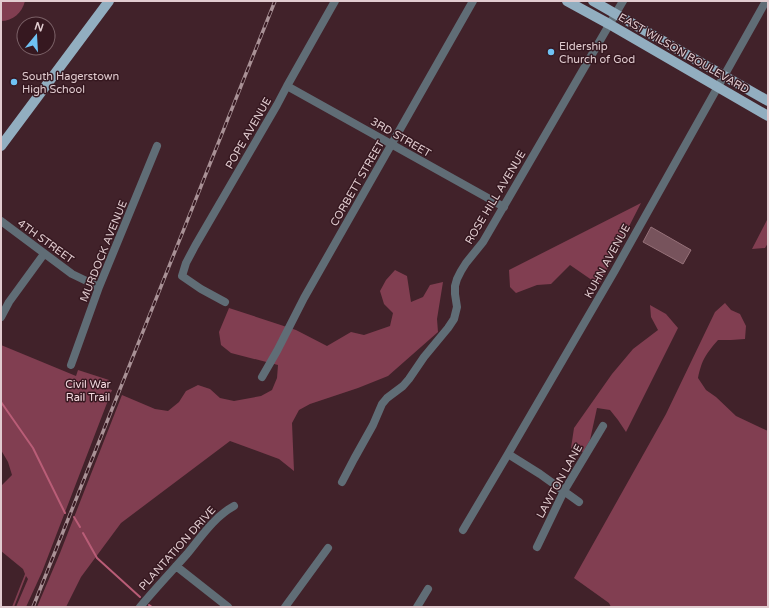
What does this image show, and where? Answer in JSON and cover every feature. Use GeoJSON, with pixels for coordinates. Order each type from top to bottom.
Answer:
{"type":"FeatureCollection","features":[{"type":"Feature","properties":{"kind":"main road"},"geometry":{"type":"LineString","coordinates":[[1,146],[109,1]]}},
{"type":"Feature","properties":{"kind":"main road","name":"EAST WILSON BOULEVARD"},"geometry":{"type":"LineString","coordinates":[[567,1],[718,86],[768,116]]}},
{"type":"Feature","properties":{"kind":"main road","name":"EAST WILSON BOULEVARD"},"geometry":{"type":"LineString","coordinates":[[593,1],[768,101]]}},
{"type":"Feature","properties":{"kind":"street","name":"POPE AVENUE"},"geometry":{"type":"LineString","coordinates":[[225,302],[201,289],[182,276],[186,263],[335,1]]}},
{"type":"Feature","properties":{"kind":"street","name":"CORBETT STREET"},"geometry":{"type":"LineString","coordinates":[[262,377],[304,298],[473,1]]}},
{"type":"Feature","properties":{"kind":"street","name":"ROSE HILL AVENUE"},"geometry":{"type":"LineString","coordinates":[[342,482],[373,425],[382,404],[409,379],[424,357],[454,320],[457,307],[455,286],[461,271],[483,242],[504,207],[623,1]]}},
{"type":"Feature","properties":{"kind":"street","name":"KUHN AVENUE"},"geometry":{"type":"LineString","coordinates":[[463,530],[614,272],[766,1]]}},
{"type":"Feature","properties":{"kind":"street","name":"3RD STREET"},"geometry":{"type":"LineString","coordinates":[[287,86],[504,207]]}},
{"type":"Feature","properties":{"kind":"street","name":"MURDOCK AVENUE"},"geometry":{"type":"LineString","coordinates":[[71,365],[99,287],[157,146]]}},
{"type":"Feature","properties":{"kind":"street","name":"4TH STREET"},"geometry":{"type":"LineString","coordinates":[[1,221],[72,274],[99,287]]}},
{"type":"Feature","properties":{"kind":"street"},"geometry":{"type":"LineString","coordinates":[[1,317],[9,302],[44,254]]}},
{"type":"Feature","properties":{"kind":"street","name":"LAWTON LANE"},"geometry":{"type":"LineString","coordinates":[[537,547],[564,491],[603,426]]}},
{"type":"Feature","properties":{"kind":"street"},"geometry":{"type":"LineString","coordinates":[[508,454],[540,474],[579,502]]}},
{"type":"Feature","properties":{"kind":"street","name":"PLANTATION DRIVE"},"geometry":{"type":"LineString","coordinates":[[140,607],[217,518],[234,506]]}},
{"type":"Feature","properties":{"kind":"street"},"geometry":{"type":"LineString","coordinates":[[285,607],[328,548]]}},
{"type":"Feature","properties":{"kind":"street"},"geometry":{"type":"LineString","coordinates":[[176,566],[228,607]]}},
{"type":"Feature","properties":{"kind":"street"},"geometry":{"type":"LineString","coordinates":[[417,607],[428,589]]}},
{"type":"Feature","properties":{"kind":"green space"},"geometry":{"type":"Polygon","coordinates":[[[1,1],[25,1],[22,9],[16,16],[9,20],[1,21],[1,1]]]}},
{"type":"Feature","properties":{"kind":"green space"},"geometry":{"type":"Polygon","coordinates":[[[641,203],[599,285],[570,265],[551,284],[537,285],[516,293],[510,287],[509,270],[641,203]]]}},
{"type":"Feature","properties":{"kind":"green space"},"geometry":{"type":"Polygon","coordinates":[[[768,218],[768,243],[765,248],[752,249],[768,218]]]}},
{"type":"Feature","properties":{"kind":"green space"},"geometry":{"type":"Polygon","coordinates":[[[395,270],[407,276],[411,302],[423,297],[430,285],[443,282],[437,319],[438,332],[388,376],[310,404],[299,410],[292,423],[294,471],[279,459],[230,441],[121,523],[81,577],[66,607],[37,607],[60,553],[122,395],[155,409],[168,411],[179,402],[186,391],[198,385],[210,389],[220,398],[234,401],[261,396],[272,390],[277,378],[278,365],[231,353],[221,345],[219,332],[229,308],[296,330],[327,346],[351,332],[364,335],[390,326],[393,313],[384,304],[380,291],[386,280],[395,270]]]}},
{"type":"Feature","properties":{"kind":"green space"},"geometry":{"type":"Polygon","coordinates":[[[725,303],[731,310],[740,314],[746,326],[745,339],[718,340],[705,357],[698,378],[706,390],[716,397],[736,416],[768,431],[768,607],[611,607],[609,603],[574,578],[666,414],[715,312],[725,303]]]}},
{"type":"Feature","properties":{"kind":"green space"},"geometry":{"type":"Polygon","coordinates":[[[650,305],[666,314],[678,328],[626,432],[610,410],[597,408],[590,440],[583,452],[571,448],[574,428],[612,374],[633,349],[658,330],[651,317],[650,305]]]}},
{"type":"Feature","properties":{"kind":"green space","name":"Civil War Rail Trail"},"geometry":{"type":"Polygon","coordinates":[[[1,345],[76,376],[78,370],[109,380],[105,388],[112,390],[42,572],[26,607],[16,607],[28,579],[26,576],[14,607],[12,607],[25,574],[23,569],[1,551],[1,486],[12,475],[8,462],[1,450],[1,345]]]}},
{"type":"Feature","properties":{"kind":"building"},"geometry":{"type":"Polygon","coordinates":[[[651,227],[691,250],[683,264],[643,242],[651,227]]]}},
{"type":"Feature","properties":{"kind":"waterway"},"geometry":{"type":"LineString","coordinates":[[1,402],[33,448],[65,513]]}},
{"type":"Feature","properties":{"kind":"waterway"},"geometry":{"type":"LineString","coordinates":[[74,517],[80,527]]}},
{"type":"Feature","properties":{"kind":"waterway"},"geometry":{"type":"LineString","coordinates":[[83,533],[97,558],[140,597]]}},
{"type":"Feature","properties":{"kind":"railway"},"geometry":{"type":"LineString","coordinates":[[33,607],[275,1]]}},
{"type":"Feature","properties":{"kind":"place","name":"Eldership Church of God"},"geometry":{"type":"Point","coordinates":[551,52]}},
{"type":"Feature","properties":{"kind":"place","name":"South Hagerstown High School"},"geometry":{"type":"Point","coordinates":[14,82]}}]}
